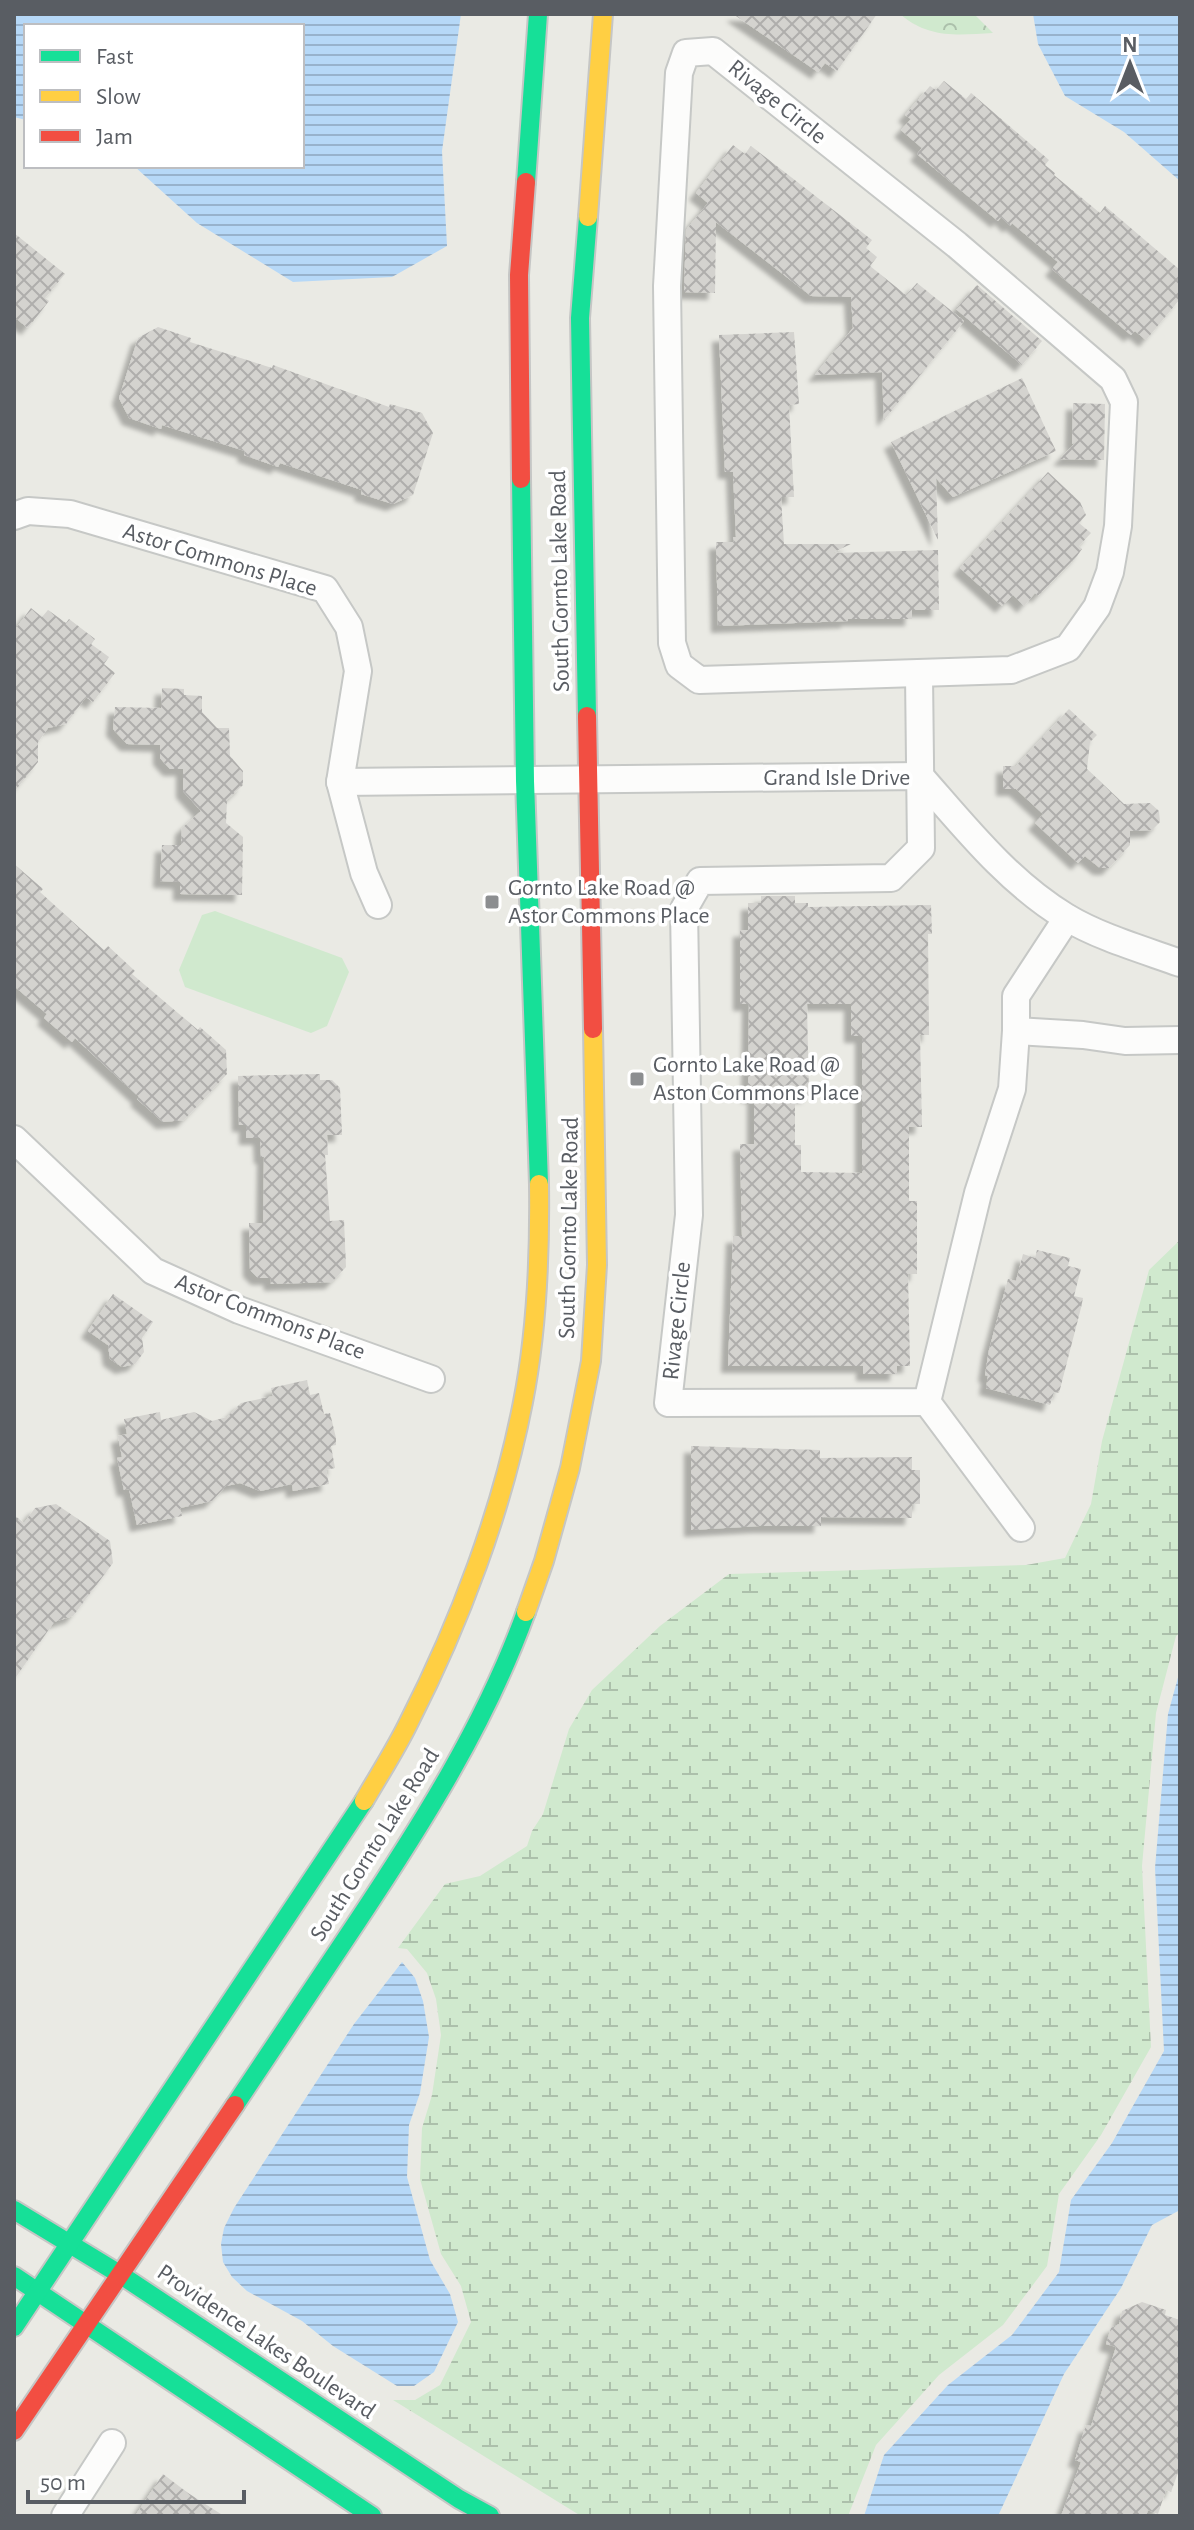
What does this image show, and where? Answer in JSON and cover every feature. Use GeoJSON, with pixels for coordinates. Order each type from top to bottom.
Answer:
{"type":"FeatureCollection","features":[{"type":"Feature","properties":{"kind":"street","name":"South Gornto Lake Road"},"geometry":{"type":"LineString","coordinates":[[14,2327],[371,1789],[409,1723],[453,1626],[491,1524],[523,1402],[537,1294],[539,1188],[525,781],[519,275],[538,14]]}},
{"type":"Feature","properties":{"kind":"street","name":"South Gornto Lake Road"},"geometry":{"type":"LineString","coordinates":[[14,2431],[397,1861],[465,1748],[508,1662],[544,1561],[570,1468],[591,1361],[597,1265],[580,318],[603,14]]}},
{"type":"Feature","properties":{"kind":"street","name":"Rivage Circle"},"geometry":{"type":"LineString","coordinates":[[713,51],[957,245],[1113,379],[1124,402],[1118,526],[1110,572],[1097,607],[1068,648],[1011,670],[919,675],[699,680],[679,665],[672,643],[667,286],[679,73],[686,53],[713,51]]}},
{"type":"Feature","properties":{"kind":"street","name":"Astor Commons Place"},"geometry":{"type":"LineString","coordinates":[[14,516],[28,511],[70,514],[325,589],[349,627],[358,671],[340,782],[364,873],[378,905]]}},
{"type":"Feature","properties":{"kind":"street","name":"Rivage Circle"},"geometry":{"type":"LineString","coordinates":[[919,675],[921,848],[891,878],[700,881],[684,909],[689,1215],[668,1403],[927,1402]]}},
{"type":"Feature","properties":{"kind":"street","name":"Grand Isle Drive"},"geometry":{"type":"LineString","coordinates":[[525,781],[920,776],[982,847],[1027,888],[1067,918],[1180,963]]}},
{"type":"Feature","properties":{"kind":"street"},"geometry":{"type":"LineString","coordinates":[[340,782],[525,781]]}},
{"type":"Feature","properties":{"kind":"street"},"geometry":{"type":"LineString","coordinates":[[1021,1528],[927,1402],[978,1193],[1012,1089],[1016,996],[1067,918]]}},
{"type":"Feature","properties":{"kind":"street"},"geometry":{"type":"LineString","coordinates":[[1016,1031],[1125,1041],[1180,1040]]}},
{"type":"Feature","properties":{"kind":"street","name":"Astor Commons Place"},"geometry":{"type":"LineString","coordinates":[[14,1139],[153,1271],[239,1310],[431,1379]]}},
{"type":"Feature","properties":{"kind":"street","name":"Providence Lakes Boulevard"},"geometry":{"type":"LineString","coordinates":[[14,2210],[121,2275],[447,2491],[490,2516]]}},
{"type":"Feature","properties":{"kind":"street"},"geometry":{"type":"LineString","coordinates":[[14,2276],[372,2516]]}},
{"type":"Feature","properties":{"kind":"street"},"geometry":{"type":"LineString","coordinates":[[65,2516],[112,2443]]}},
{"type":"Feature","properties":{"kind":"green space"},"geometry":{"type":"Polygon","coordinates":[[[900,14],[974,14],[993,33],[933,32],[900,14]]]}},
{"type":"Feature","properties":{"kind":"green space"},"geometry":{"type":"Polygon","coordinates":[[[215,911],[342,958],[349,972],[327,1026],[311,1033],[185,987],[179,970],[202,915],[215,911]]]}},
{"type":"Feature","properties":{"kind":"green space"},"geometry":{"type":"Polygon","coordinates":[[[1180,1240],[1180,1633],[1176,1636],[1156,1713],[1142,1866],[1151,2047],[1101,2135],[1059,2194],[1047,2266],[1003,2325],[939,2375],[876,2445],[848,2516],[581,2516],[393,2400],[415,2400],[440,2385],[471,2322],[461,2286],[441,2254],[420,2179],[422,2128],[432,2095],[441,2035],[436,1999],[427,1973],[407,1949],[398,1948],[445,1884],[480,1876],[527,1846],[543,1814],[569,1729],[592,1690],[660,1626],[729,1574],[1026,1565],[1065,1558],[1091,1504],[1102,1441],[1149,1270],[1180,1240]]]}},
{"type":"Feature","properties":{"kind":"water"},"geometry":{"type":"Polygon","coordinates":[[[14,14],[461,14],[442,151],[447,246],[392,277],[293,282],[197,223],[136,168],[304,168],[304,24],[24,24],[24,120],[14,117],[14,14]]]}},
{"type":"Feature","properties":{"kind":"water"},"geometry":{"type":"Polygon","coordinates":[[[1033,14],[1180,14],[1180,181],[1124,132],[1065,96],[1038,44],[1033,14]]]}},
{"type":"Feature","properties":{"kind":"water"},"geometry":{"type":"Polygon","coordinates":[[[1180,1670],[1180,2210],[1152,2225],[1121,2288],[1064,2374],[998,2516],[864,2516],[884,2455],[948,2385],[1012,2335],[1059,2272],[1071,2200],[1112,2143],[1164,2051],[1155,1868],[1168,1714],[1180,1670]]]}},
{"type":"Feature","properties":{"kind":"water"},"geometry":{"type":"Polygon","coordinates":[[[402,1962],[415,1978],[423,2001],[429,2037],[420,2093],[409,2125],[407,2177],[430,2260],[450,2294],[458,2322],[434,2372],[414,2386],[397,2386],[333,2346],[302,2321],[247,2291],[232,2277],[223,2262],[221,2244],[224,2228],[234,2208],[354,2024],[402,1962]]]}},
{"type":"Feature","properties":{"kind":"building"},"geometry":{"type":"Polygon","coordinates":[[[733,14],[877,14],[837,71],[825,63],[818,72],[733,14]]]}},
{"type":"Feature","properties":{"kind":"building"},"geometry":{"type":"Polygon","coordinates":[[[944,81],[966,99],[971,93],[1049,160],[1045,165],[1054,175],[1100,213],[1105,206],[1180,270],[1180,299],[1146,340],[1135,331],[1131,335],[1052,269],[1058,262],[1012,223],[1010,226],[1001,217],[998,221],[917,154],[922,148],[901,130],[911,119],[905,115],[930,86],[936,90],[944,81]]]}},
{"type":"Feature","properties":{"kind":"building"},"geometry":{"type":"Polygon","coordinates":[[[733,145],[745,154],[751,146],[872,240],[866,248],[877,257],[870,266],[906,295],[917,283],[964,321],[884,420],[882,372],[815,375],[853,328],[851,297],[811,296],[716,222],[715,293],[684,292],[686,230],[708,203],[696,193],[733,145]]]}},
{"type":"Feature","properties":{"kind":"building"},"geometry":{"type":"Polygon","coordinates":[[[14,233],[65,274],[45,298],[49,301],[28,328],[14,317],[14,233]]]}},
{"type":"Feature","properties":{"kind":"building"},"geometry":{"type":"Polygon","coordinates":[[[977,285],[1042,341],[1022,365],[956,309],[977,285]]]}},
{"type":"Feature","properties":{"kind":"building"},"geometry":{"type":"Polygon","coordinates":[[[158,327],[191,338],[190,342],[272,368],[273,365],[389,407],[390,404],[422,413],[433,433],[413,495],[393,504],[361,494],[362,490],[280,463],[278,467],[244,455],[245,451],[129,418],[119,398],[138,338],[158,327]]]}},
{"type":"Feature","properties":{"kind":"building"},"geometry":{"type":"Polygon","coordinates":[[[794,332],[799,404],[789,405],[794,497],[781,497],[784,544],[851,544],[832,553],[938,550],[939,610],[912,610],[912,619],[718,626],[716,542],[734,542],[733,537],[736,537],[733,472],[725,472],[719,335],[794,332]]]}},
{"type":"Feature","properties":{"kind":"building"},"geometry":{"type":"Polygon","coordinates":[[[1022,378],[1056,451],[953,497],[936,478],[938,540],[891,442],[1022,378]]]}},
{"type":"Feature","properties":{"kind":"building"},"geometry":{"type":"Polygon","coordinates":[[[1073,403],[1105,404],[1104,460],[1060,459],[1076,442],[1072,444],[1073,403]]]}},
{"type":"Feature","properties":{"kind":"building"},"geometry":{"type":"Polygon","coordinates":[[[1048,472],[1080,502],[1086,515],[1079,523],[1091,533],[1079,546],[1082,549],[1077,556],[1038,596],[1035,593],[1024,606],[1013,595],[1002,606],[960,568],[1048,472]]]}},
{"type":"Feature","properties":{"kind":"building"},"geometry":{"type":"Polygon","coordinates":[[[31,608],[42,617],[48,610],[66,623],[69,619],[95,639],[91,644],[109,657],[104,664],[115,673],[93,702],[86,697],[66,724],[48,728],[38,742],[38,762],[14,792],[14,631],[31,608]]]}},
{"type":"Feature","properties":{"kind":"building"},"geometry":{"type":"Polygon","coordinates":[[[162,688],[184,689],[184,695],[202,696],[202,712],[217,728],[229,728],[230,756],[243,771],[243,785],[227,800],[226,823],[243,837],[242,895],[180,894],[180,882],[160,881],[162,845],[181,845],[182,828],[201,811],[183,791],[183,769],[170,769],[160,758],[160,745],[127,744],[113,729],[115,707],[161,708],[162,688]]]}},
{"type":"Feature","properties":{"kind":"building"},"geometry":{"type":"Polygon","coordinates":[[[1069,709],[1097,735],[1090,742],[1087,769],[1124,804],[1150,803],[1159,811],[1160,822],[1152,830],[1130,831],[1130,845],[1109,868],[1100,868],[1085,856],[1078,863],[1035,823],[1043,814],[1016,789],[1003,789],[1003,766],[1016,766],[1069,709]]]}},
{"type":"Feature","properties":{"kind":"building"},"geometry":{"type":"Polygon","coordinates":[[[14,864],[104,950],[108,946],[135,971],[132,974],[226,1050],[227,1074],[184,1120],[163,1122],[75,1038],[72,1042],[44,1018],[47,1014],[14,986],[14,864]]]}},
{"type":"Feature","properties":{"kind":"building"},"geometry":{"type":"Polygon","coordinates":[[[761,896],[795,896],[795,903],[808,903],[808,907],[931,905],[932,934],[928,934],[929,1035],[920,1035],[922,1127],[909,1127],[909,1201],[917,1201],[917,1274],[908,1274],[910,1366],[897,1366],[897,1374],[863,1374],[863,1366],[728,1366],[733,1236],[742,1236],[740,1144],[754,1144],[754,1096],[748,1096],[749,1004],[740,1004],[740,930],[748,930],[748,903],[761,903],[761,896]],[[807,1004],[809,1096],[795,1096],[795,1145],[801,1145],[801,1172],[862,1173],[862,1036],[851,1036],[851,1004],[807,1004]]]}},
{"type":"Feature","properties":{"kind":"building"},"geometry":{"type":"Polygon","coordinates":[[[320,1074],[320,1080],[332,1080],[340,1088],[342,1135],[327,1135],[328,1155],[325,1155],[330,1221],[344,1220],[346,1267],[332,1282],[271,1284],[270,1278],[258,1278],[250,1270],[249,1223],[263,1223],[264,1157],[261,1157],[260,1138],[246,1138],[246,1125],[239,1125],[238,1076],[320,1074]]]}},
{"type":"Feature","properties":{"kind":"building"},"geometry":{"type":"Polygon","coordinates":[[[1037,1250],[1070,1258],[1068,1266],[1081,1269],[1074,1296],[1083,1298],[1081,1308],[1059,1393],[1054,1392],[1050,1405],[986,1388],[989,1350],[1008,1279],[1016,1281],[1023,1254],[1035,1258],[1037,1250]]]}},
{"type":"Feature","properties":{"kind":"building"},"geometry":{"type":"Polygon","coordinates":[[[113,1294],[153,1322],[142,1338],[144,1352],[135,1364],[122,1367],[110,1359],[108,1345],[88,1331],[113,1294]]]}},
{"type":"Feature","properties":{"kind":"building"},"geometry":{"type":"Polygon","coordinates":[[[307,1380],[310,1395],[319,1393],[324,1414],[330,1413],[336,1438],[336,1445],[331,1446],[335,1468],[326,1470],[329,1484],[293,1491],[292,1484],[260,1491],[240,1483],[226,1486],[212,1501],[180,1508],[182,1516],[137,1525],[129,1489],[124,1490],[117,1458],[122,1457],[118,1436],[127,1434],[124,1419],[160,1412],[161,1420],[194,1412],[212,1421],[227,1417],[241,1403],[273,1396],[271,1388],[307,1380]]]}},
{"type":"Feature","properties":{"kind":"building"},"geometry":{"type":"Polygon","coordinates":[[[691,1446],[820,1450],[820,1458],[912,1457],[912,1470],[920,1470],[920,1504],[912,1504],[912,1518],[821,1517],[821,1526],[691,1530],[691,1446]]]}},
{"type":"Feature","properties":{"kind":"building"},"geometry":{"type":"Polygon","coordinates":[[[56,1504],[110,1541],[113,1563],[73,1616],[54,1622],[14,1680],[14,1515],[24,1523],[35,1508],[56,1504]]]}},
{"type":"Feature","properties":{"kind":"building"},"geometry":{"type":"Polygon","coordinates":[[[1142,2302],[1166,2310],[1165,2315],[1180,2320],[1180,2467],[1171,2492],[1166,2490],[1158,2514],[1148,2510],[1146,2516],[1061,2516],[1081,2462],[1075,2460],[1086,2425],[1091,2426],[1116,2347],[1106,2344],[1111,2328],[1119,2324],[1122,2311],[1142,2302]]]}},
{"type":"Feature","properties":{"kind":"building"},"geometry":{"type":"Polygon","coordinates":[[[163,2474],[188,2493],[224,2516],[135,2516],[163,2474]]]}},
{"type":"Feature","properties":{"kind":"traffic: fast"},"geometry":{"type":"LineString","coordinates":[[526,182],[538,14]]}},
{"type":"Feature","properties":{"kind":"traffic: fast"},"geometry":{"type":"LineString","coordinates":[[587,716],[580,318],[588,217]]}},
{"type":"Feature","properties":{"kind":"traffic: fast"},"geometry":{"type":"LineString","coordinates":[[521,479],[525,781],[539,1184]]}},
{"type":"Feature","properties":{"kind":"traffic: fast"},"geometry":{"type":"LineString","coordinates":[[235,2105],[381,1885],[451,1772],[492,1693],[526,1612]]}},
{"type":"Feature","properties":{"kind":"traffic: fast"},"geometry":{"type":"LineString","coordinates":[[14,2327],[364,1801]]}},
{"type":"Feature","properties":{"kind":"traffic: fast"},"geometry":{"type":"LineString","coordinates":[[14,2210],[121,2275],[459,2499],[490,2516]]}},
{"type":"Feature","properties":{"kind":"traffic: fast"},"geometry":{"type":"LineString","coordinates":[[14,2276],[372,2516]]}},
{"type":"Feature","properties":{"kind":"traffic: slow"},"geometry":{"type":"LineString","coordinates":[[588,217],[603,14]]}},
{"type":"Feature","properties":{"kind":"traffic: slow"},"geometry":{"type":"LineString","coordinates":[[526,1612],[570,1468],[591,1361],[597,1265],[593,1029]]}},
{"type":"Feature","properties":{"kind":"traffic: slow"},"geometry":{"type":"LineString","coordinates":[[364,1801],[404,1732],[445,1646],[477,1566],[503,1484],[523,1402],[532,1348],[538,1266],[539,1184]]}},
{"type":"Feature","properties":{"kind":"traffic: jam"},"geometry":{"type":"LineString","coordinates":[[521,479],[519,275],[526,182]]}},
{"type":"Feature","properties":{"kind":"traffic: jam"},"geometry":{"type":"LineString","coordinates":[[587,716],[593,1029]]}},
{"type":"Feature","properties":{"kind":"traffic: jam"},"geometry":{"type":"LineString","coordinates":[[14,2431],[235,2105]]}},
{"type":"Feature","properties":{"kind":"place","name":"Gornto Lake Road @ Astor Commons Place"},"geometry":{"type":"Point","coordinates":[492,902]}},
{"type":"Feature","properties":{"kind":"place","name":"Gornto Lake Road @ Aston Commons Place"},"geometry":{"type":"Point","coordinates":[637,1079]}}]}
